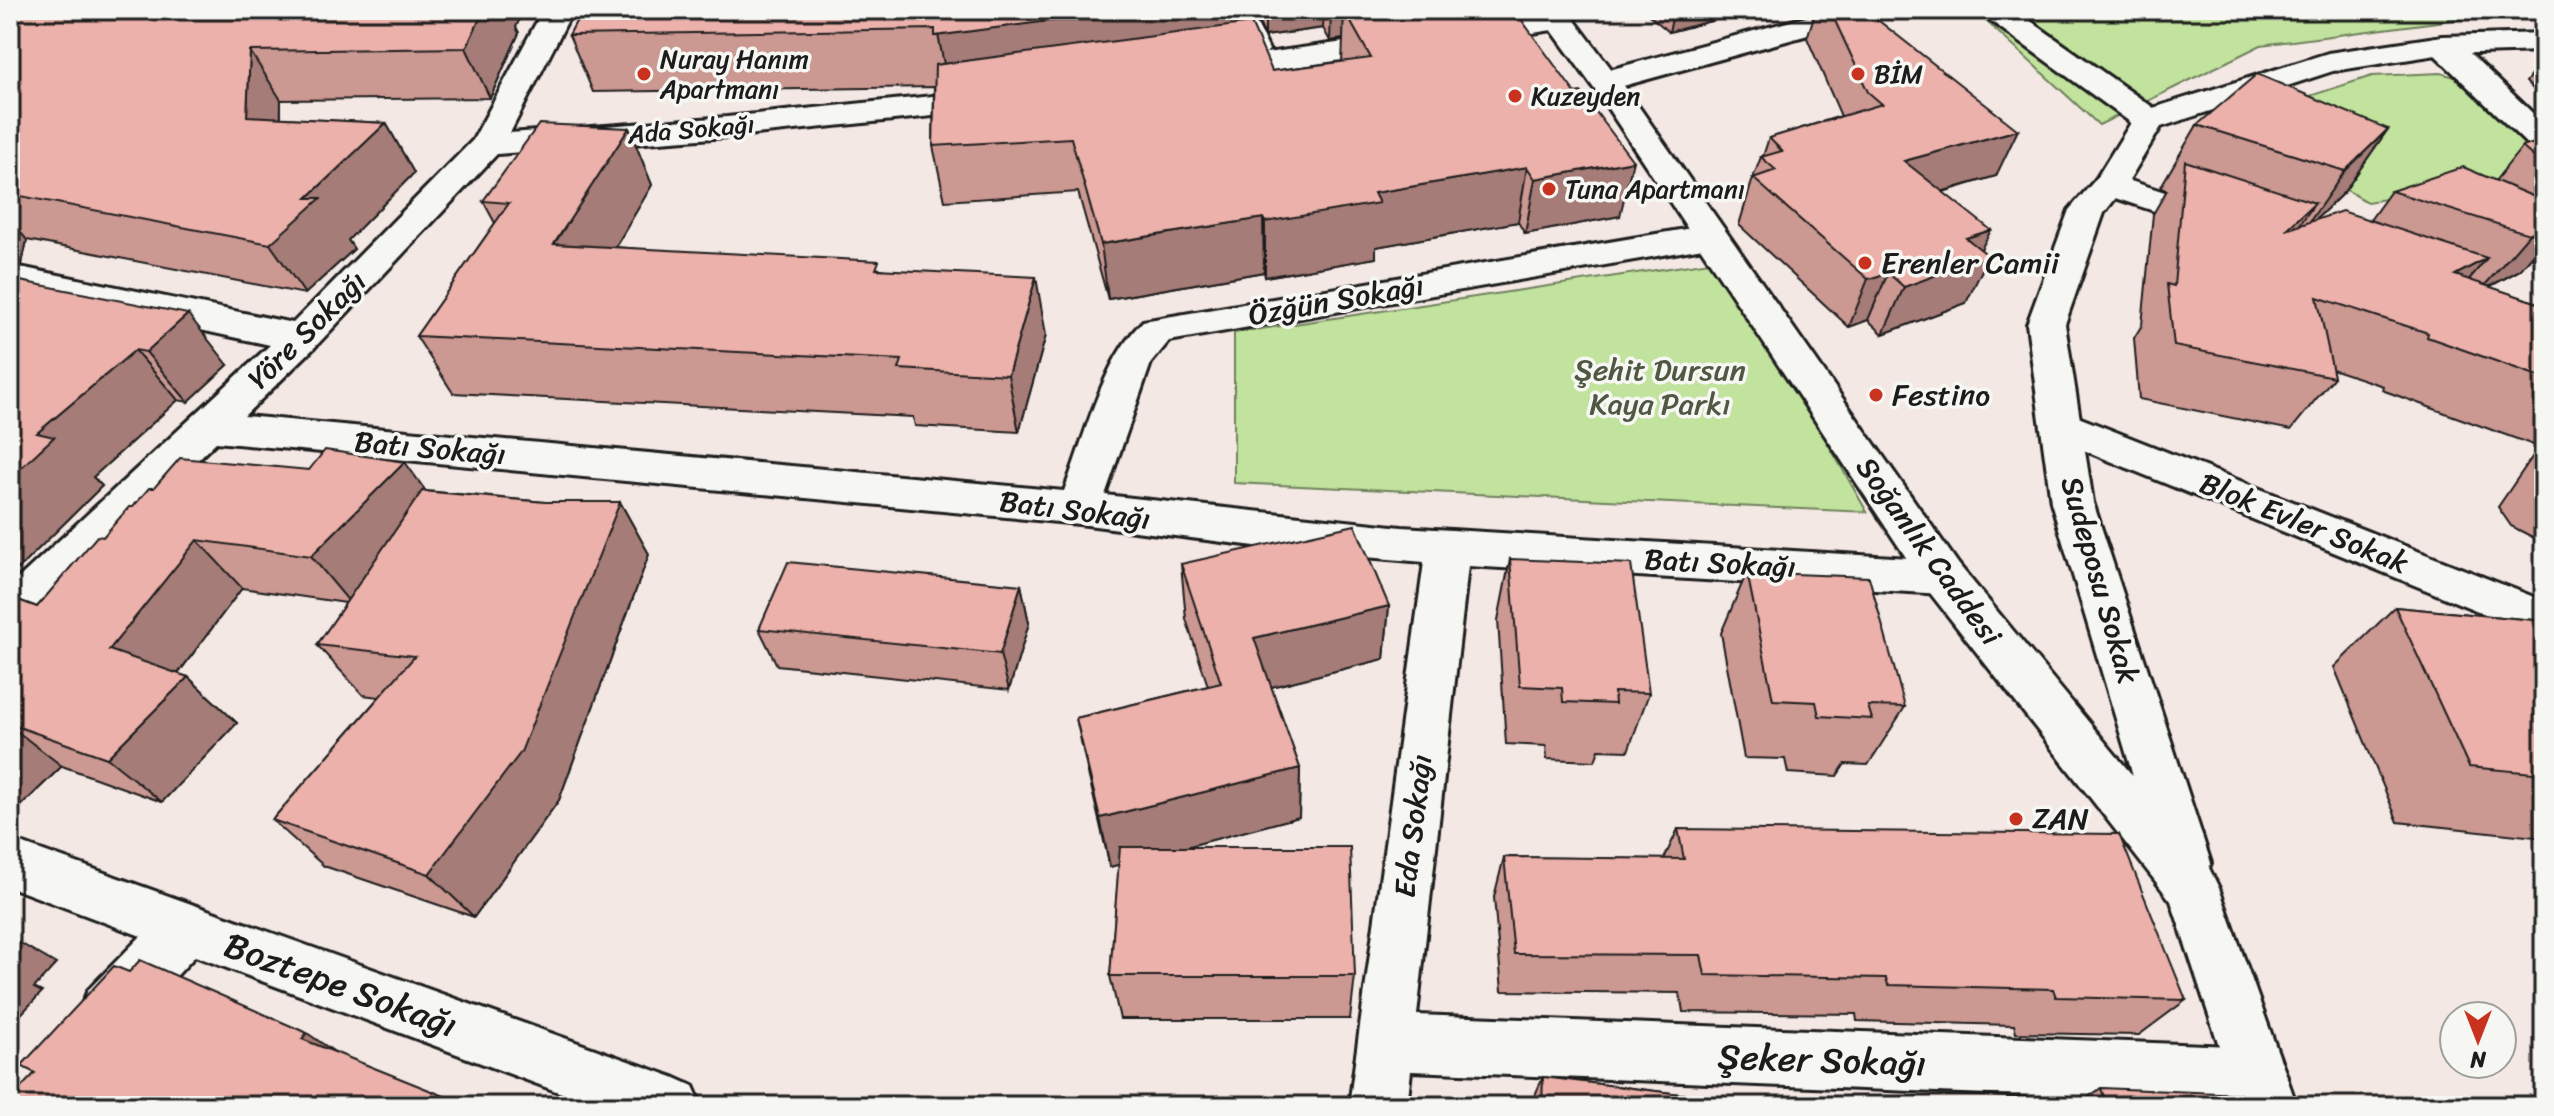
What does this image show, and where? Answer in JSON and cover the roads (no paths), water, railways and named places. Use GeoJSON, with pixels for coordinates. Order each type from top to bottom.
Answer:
{"type":"FeatureCollection","features":[{"type":"Feature","properties":{"kind":"street","name":"Yöre Sokağı"},"geometry":{"type":"LineString","coordinates":[[10,614],[301,338],[487,145],[558,10]]}},
{"type":"Feature","properties":{"kind":"street"},"geometry":{"type":"LineString","coordinates":[[1605,81],[1866,10]]}},
{"type":"Feature","properties":{"kind":"street"},"geometry":{"type":"LineString","coordinates":[[1995,10],[2149,120],[2328,62],[2443,45],[2544,42]]}},
{"type":"Feature","properties":{"kind":"street"},"geometry":{"type":"LineString","coordinates":[[1187,73],[1556,16]]}},
{"type":"Feature","properties":{"kind":"street","name":"Soğanlık Caddesi"},"geometry":{"type":"LineString","coordinates":[[1556,16],[1605,81],[1943,577],[2193,888],[2263,1091]]}},
{"type":"Feature","properties":{"kind":"street"},"geometry":{"type":"LineString","coordinates":[[2443,45],[2544,142]]}},
{"type":"Feature","properties":{"kind":"street","name":"Ada Sokağı"},"geometry":{"type":"LineString","coordinates":[[487,145],[727,127],[950,106],[1029,95]]}},
{"type":"Feature","properties":{"kind":"street","name":"Sudeposu Sokak"},"geometry":{"type":"LineString","coordinates":[[2149,120],[2109,185],[2087,210],[2046,324],[2072,502],[2193,888]]}},
{"type":"Feature","properties":{"kind":"street"},"geometry":{"type":"LineString","coordinates":[[2109,185],[2244,230]]}},
{"type":"Feature","properties":{"kind":"street","name":"Özğün Sokağı"},"geometry":{"type":"LineString","coordinates":[[1079,508],[1132,363],[1138,351],[1157,330],[1709,236]]}},
{"type":"Feature","properties":{"kind":"street"},"geometry":{"type":"LineString","coordinates":[[10,277],[301,338]]}},
{"type":"Feature","properties":{"kind":"street","name":"Blok Evler Sokak"},"geometry":{"type":"LineString","coordinates":[[2063,426],[2544,620]]}},
{"type":"Feature","properties":{"kind":"street","name":"Batı Sokağı"},"geometry":{"type":"LineString","coordinates":[[207,427],[1079,508],[1166,521],[1448,547],[1943,577]]}},
{"type":"Feature","properties":{"kind":"street","name":"Eda Sokağı"},"geometry":{"type":"LineString","coordinates":[[1378,1106],[1448,547]]}},
{"type":"Feature","properties":{"kind":"street","name":"Boztepe Sokağı"},"geometry":{"type":"LineString","coordinates":[[10,863],[673,1106]]}},
{"type":"Feature","properties":{"kind":"street"},"geometry":{"type":"LineString","coordinates":[[69,1050],[186,927]]}},
{"type":"Feature","properties":{"kind":"street","name":"Şeker Sokağı"},"geometry":{"type":"LineString","coordinates":[[1386,1042],[2263,1091]]}},
{"type":"Feature","properties":{"kind":"lane"},"geometry":{"type":"LineString","coordinates":[[1242,10],[1266,62]]}},
{"type":"Feature","properties":{"kind":"place","name":"Nuray Hanım Apartmanı"},"geometry":{"type":"Point","coordinates":[644,74]}},
{"type":"Feature","properties":{"kind":"place","name":"BİM"},"geometry":{"type":"Point","coordinates":[1858,74]}},
{"type":"Feature","properties":{"kind":"place","name":"Kuzeyden"},"geometry":{"type":"Point","coordinates":[1515,96]}},
{"type":"Feature","properties":{"kind":"place","name":"Tuna Apartmanı"},"geometry":{"type":"Point","coordinates":[1549,189]}},
{"type":"Feature","properties":{"kind":"place","name":"Erenler Camii"},"geometry":{"type":"Point","coordinates":[1865,263]}},
{"type":"Feature","properties":{"kind":"place","name":"Festino"},"geometry":{"type":"Point","coordinates":[1876,395]}},
{"type":"Feature","properties":{"kind":"place","name":"ZAN"},"geometry":{"type":"Point","coordinates":[2016,819]}},
{"type":"Feature","properties":{"kind":"park label","name":"Şehit Dursun Kaya Parkı"},"geometry":{"type":"Point","coordinates":[1660,387]}}]}
